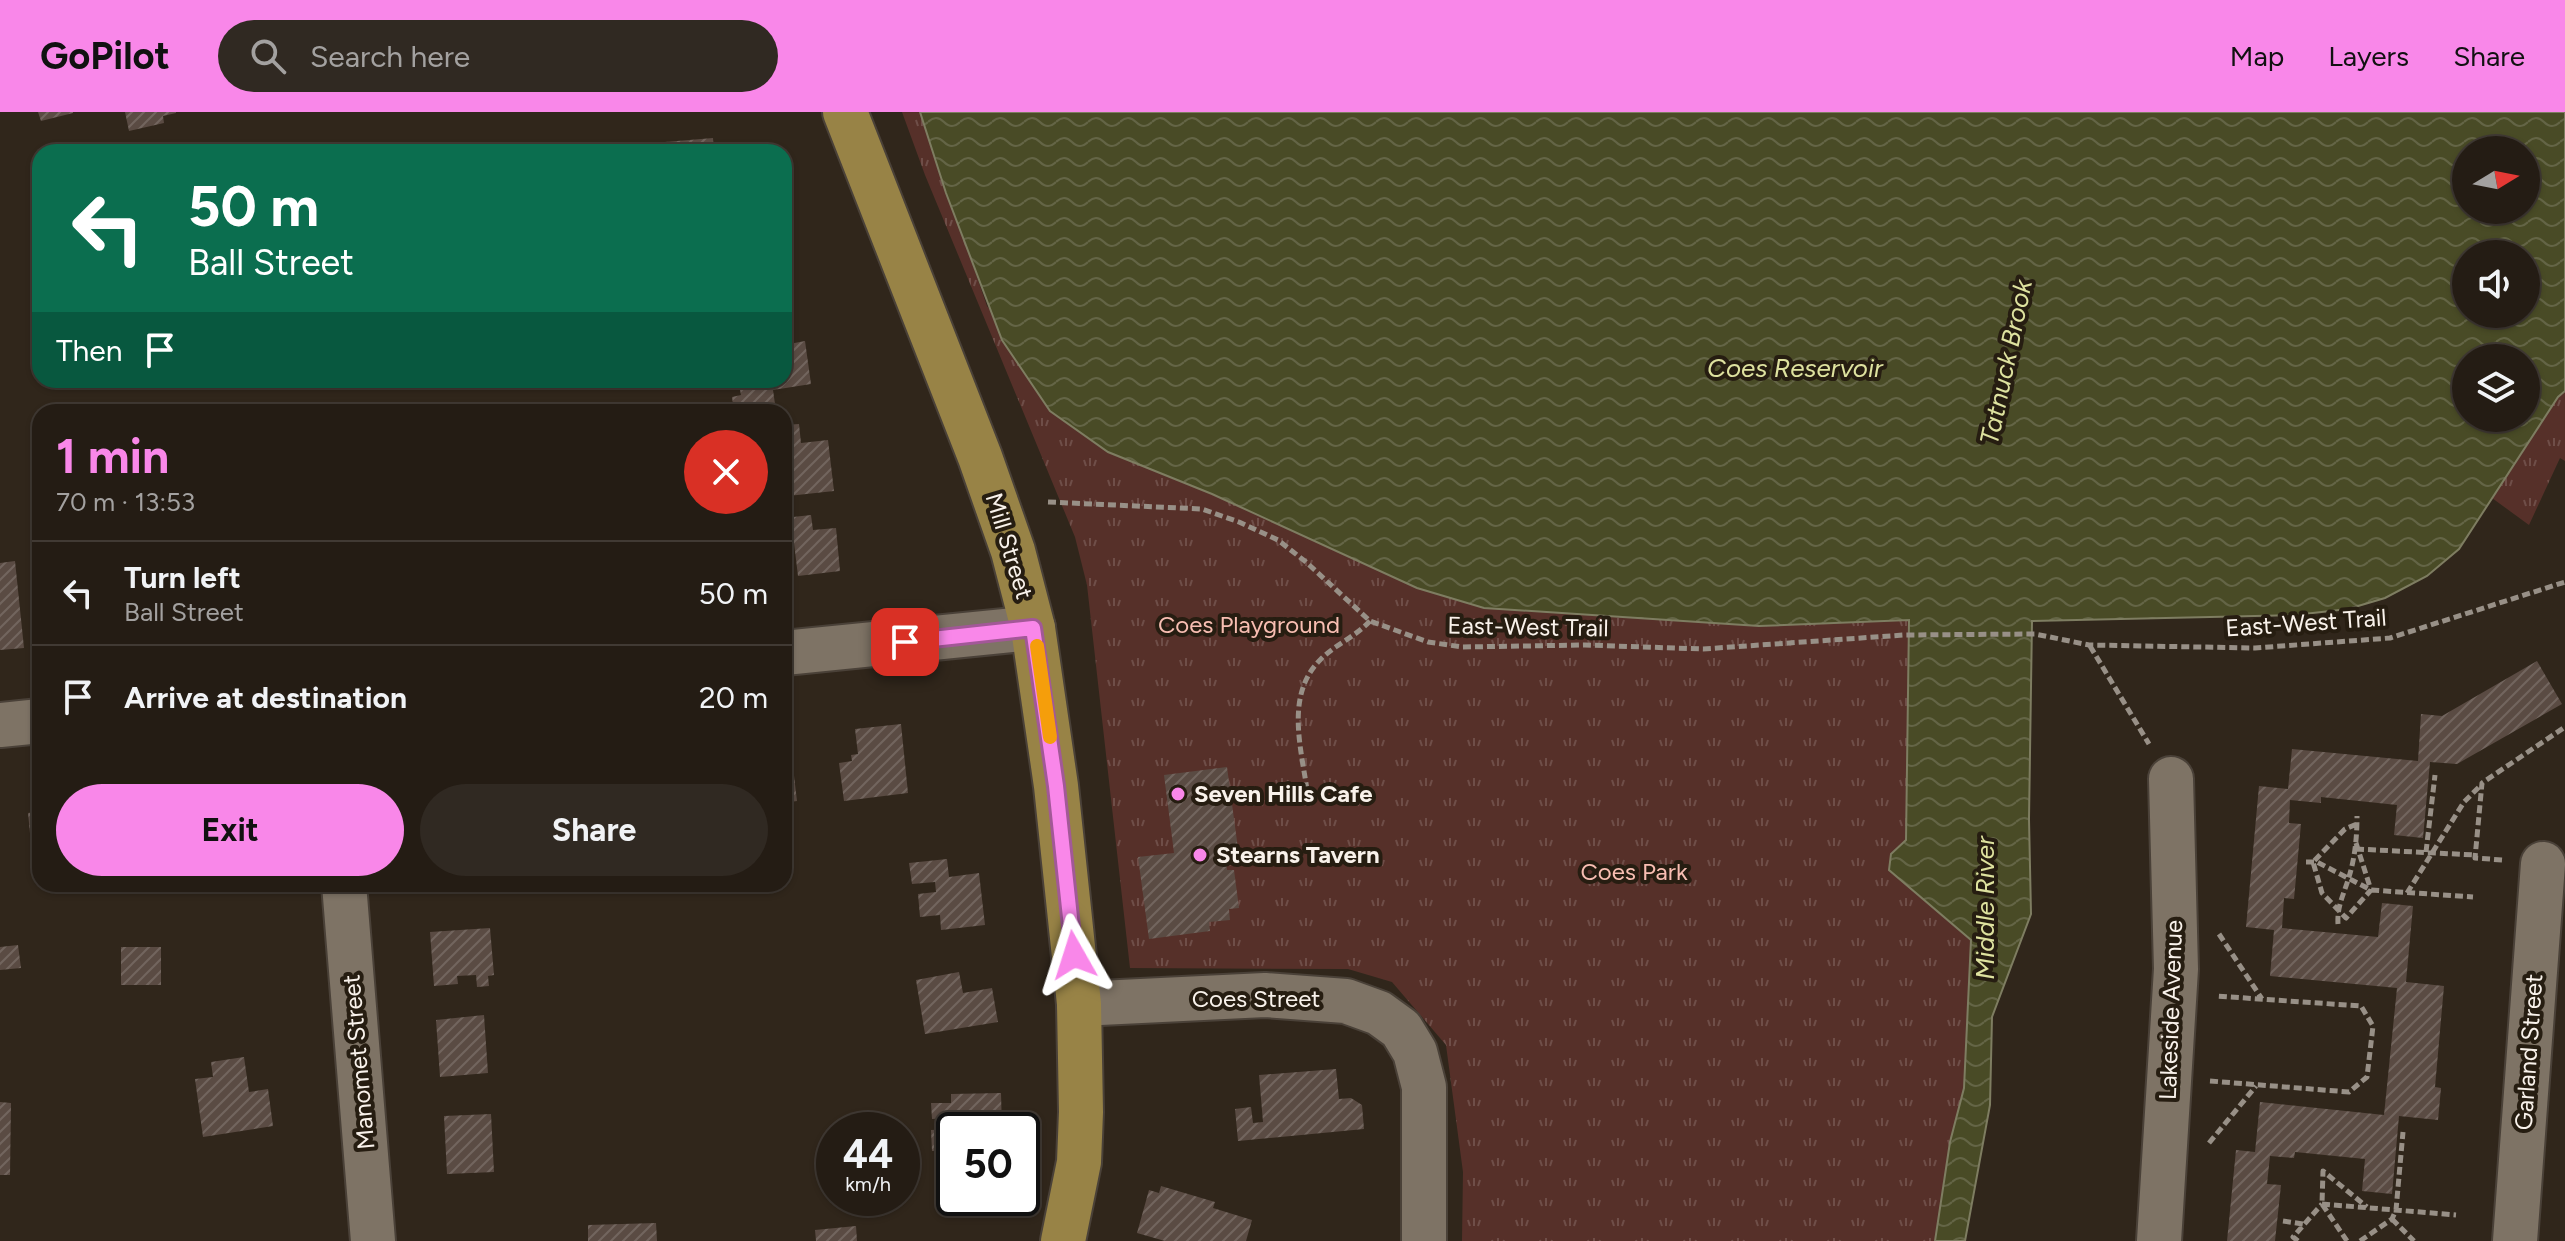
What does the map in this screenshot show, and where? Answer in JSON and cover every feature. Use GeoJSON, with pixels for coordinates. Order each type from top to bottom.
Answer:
{"type":"FeatureCollection","features":[{"type":"Feature","properties":{"kind":"main road","name":"Mill Street"},"geometry":{"type":"LineString","coordinates":[[845,112],[980,457],[1013,551],[1033,628],[1056,786],[1079,1004],[1079,1162],[1063,1241]]}},
{"type":"Feature","properties":{"kind":"street"},"geometry":{"type":"LineString","coordinates":[[792,652],[1033,628]]}},
{"type":"Feature","properties":{"kind":"street"},"geometry":{"type":"LineString","coordinates":[[0,725],[32,722]]}},
{"type":"Feature","properties":{"kind":"street","name":"Lakeside Avenue"},"geometry":{"type":"LineString","coordinates":[[2159,1241],[2176,969],[2171,779]]}},
{"type":"Feature","properties":{"kind":"street","name":"Garland Street"},"geometry":{"type":"LineString","coordinates":[[2515,1241],[2543,864]]}},
{"type":"Feature","properties":{"kind":"street","name":"Manomet Street"},"geometry":{"type":"LineString","coordinates":[[345,892],[373,1241]]}},
{"type":"Feature","properties":{"kind":"street","name":"Coes Street"},"geometry":{"type":"LineString","coordinates":[[1079,1004],[1265,995],[1346,1001],[1379,1013],[1401,1029],[1415,1052],[1424,1087],[1424,1241]]}},
{"type":"Feature","properties":{"kind":"path","name":"East-West Trail"},"geometry":{"type":"LineString","coordinates":[[1048,502],[1202,509],[1278,540],[1370,621],[1428,642],[1462,647],[1585,645],[1703,649],[1904,635],[2035,634],[2089,645],[2255,648],[2390,638],[2565,582]]}},
{"type":"Feature","properties":{"kind":"path"},"geometry":{"type":"LineString","coordinates":[[1307,790],[1297,724],[1298,701],[1319,660],[1356,636],[1370,621]]}},
{"type":"Feature","properties":{"kind":"path"},"geometry":{"type":"LineString","coordinates":[[2089,645],[2171,779]]}},
{"type":"Feature","properties":{"kind":"path"},"geometry":{"type":"LineString","coordinates":[[2407,893],[2428,852],[2464,802],[2482,783],[2565,727]]}},
{"type":"Feature","properties":{"kind":"path"},"geometry":{"type":"LineString","coordinates":[[2428,852],[2435,775]]}},
{"type":"Feature","properties":{"kind":"path"},"geometry":{"type":"LineString","coordinates":[[2475,855],[2482,783]]}},
{"type":"Feature","properties":{"kind":"path"},"geometry":{"type":"LineString","coordinates":[[2338,924],[2337,910],[2349,879],[2356,847],[2357,816]]}},
{"type":"Feature","properties":{"kind":"path"},"geometry":{"type":"LineString","coordinates":[[2309,862],[2345,829],[2357,824]]}},
{"type":"Feature","properties":{"kind":"path"},"geometry":{"type":"LineString","coordinates":[[2356,847],[2475,855],[2475,858],[2543,864]]}},
{"type":"Feature","properties":{"kind":"path"},"geometry":{"type":"LineString","coordinates":[[2356,847],[2371,890]]}},
{"type":"Feature","properties":{"kind":"path"},"geometry":{"type":"LineString","coordinates":[[2309,862],[2371,890],[2473,897]]}},
{"type":"Feature","properties":{"kind":"path"},"geometry":{"type":"LineString","coordinates":[[2309,862],[2322,893],[2346,918],[2371,890]]}},
{"type":"Feature","properties":{"kind":"path"},"geometry":{"type":"LineString","coordinates":[[2212,923],[2262,999]]}},
{"type":"Feature","properties":{"kind":"path"},"geometry":{"type":"LineString","coordinates":[[2202,1081],[2349,1092],[2367,1077],[2373,1026],[2361,1006],[2207,996]]}},
{"type":"Feature","properties":{"kind":"path"},"geometry":{"type":"LineString","coordinates":[[2207,1146],[2256,1085]]}},
{"type":"Feature","properties":{"kind":"path"},"geometry":{"type":"LineString","coordinates":[[2360,1241],[2392,1219],[2396,1210],[2403,1132]]}},
{"type":"Feature","properties":{"kind":"path"},"geometry":{"type":"LineString","coordinates":[[2347,1241],[2322,1204],[2323,1171],[2367,1207]]}},
{"type":"Feature","properties":{"kind":"path"},"geometry":{"type":"LineString","coordinates":[[2322,1204],[2456,1215]]}},
{"type":"Feature","properties":{"kind":"path"},"geometry":{"type":"LineString","coordinates":[[2298,1241],[2293,1237],[2322,1204]]}},
{"type":"Feature","properties":{"kind":"path"},"geometry":{"type":"LineString","coordinates":[[2392,1219],[2414,1241]]}},
{"type":"Feature","properties":{"kind":"path"},"geometry":{"type":"LineString","coordinates":[[2283,1221],[2304,1224]]}},
{"type":"Feature","properties":{"kind":"green space","name":"Coes Park"},"geometry":{"type":"Polygon","coordinates":[[[902,112],[920,112],[987,306],[1108,452],[1212,494],[1417,588],[1484,608],[1759,626],[1909,620],[1906,840],[1891,854],[1889,870],[1971,940],[1964,1088],[1950,1142],[1935,1241],[1462,1241],[1463,1172],[1446,1045],[1392,982],[1348,969],[1130,968],[1087,585],[1075,537],[925,175],[902,112]]]}},
{"type":"Feature","properties":{"kind":"green space"},"geometry":{"type":"Polygon","coordinates":[[[2565,391],[2565,461],[2560,458],[2529,525],[2492,498],[2535,432],[2540,432],[2540,425],[2565,391]]]}},
{"type":"Feature","properties":{"kind":"water","name":"Coes Reservoir"},"geometry":{"type":"Polygon","coordinates":[[[920,112],[2565,112],[2565,391],[2540,425],[2540,344],[2452,344],[2452,432],[2535,432],[2459,549],[2427,576],[2385,598],[2348,609],[2295,615],[2032,621],[2031,914],[1992,1017],[1990,1105],[1965,1241],[1935,1241],[1950,1142],[1964,1088],[1971,940],[1889,870],[1891,854],[1906,840],[1909,620],[1759,626],[1484,608],[1417,588],[1212,494],[1108,452],[1050,411],[1002,340],[946,193],[920,112]]]}},
{"type":"Feature","properties":{"kind":"building"},"geometry":{"type":"Polygon","coordinates":[[[38,112],[73,112],[73,113],[41,121],[38,112]]]}},
{"type":"Feature","properties":{"kind":"building"},"geometry":{"type":"Polygon","coordinates":[[[125,112],[176,113],[163,116],[164,123],[129,131],[125,112]]]}},
{"type":"Feature","properties":{"kind":"building"},"geometry":{"type":"Polygon","coordinates":[[[713,138],[713,144],[665,144],[713,138]]]}},
{"type":"Feature","properties":{"kind":"building"},"geometry":{"type":"Polygon","coordinates":[[[805,341],[811,384],[792,387],[792,343],[805,341]]]}},
{"type":"Feature","properties":{"kind":"building"},"geometry":{"type":"Polygon","coordinates":[[[740,388],[786,388],[773,390],[775,404],[733,404],[732,397],[741,395],[740,388]]]}},
{"type":"Feature","properties":{"kind":"building"},"geometry":{"type":"Polygon","coordinates":[[[792,424],[799,424],[801,443],[828,440],[834,491],[792,496],[792,424]]]}},
{"type":"Feature","properties":{"kind":"building"},"geometry":{"type":"Polygon","coordinates":[[[811,515],[813,530],[836,528],[840,571],[798,576],[792,517],[811,515]]]}},
{"type":"Feature","properties":{"kind":"building"},"geometry":{"type":"Polygon","coordinates":[[[15,561],[24,648],[0,650],[0,563],[15,561]]]}},
{"type":"Feature","properties":{"kind":"building"},"geometry":{"type":"Polygon","coordinates":[[[2537,661],[2562,704],[2457,764],[2430,762],[2423,838],[2394,835],[2397,805],[2321,797],[2321,803],[2290,800],[2289,823],[2301,824],[2294,899],[2284,898],[2282,928],[2378,937],[2382,903],[2413,906],[2406,982],[2444,986],[2435,1087],[2441,1088],[2438,1120],[2399,1116],[2392,1194],[2362,1191],[2365,1159],[2295,1152],[2294,1158],[2270,1156],[2267,1184],[2281,1185],[2275,1241],[2227,1241],[2236,1150],[2255,1152],[2260,1102],[2384,1115],[2397,988],[2270,976],[2274,930],[2246,927],[2259,786],[2288,789],[2292,749],[2418,761],[2421,714],[2442,716],[2537,661]]]}},
{"type":"Feature","properties":{"kind":"building"},"geometry":{"type":"Polygon","coordinates":[[[901,724],[908,793],[844,801],[839,763],[852,761],[851,755],[858,754],[855,729],[901,724]]]}},
{"type":"Feature","properties":{"kind":"building"},"geometry":{"type":"Polygon","coordinates":[[[792,758],[797,801],[792,802],[792,758]]]}},
{"type":"Feature","properties":{"kind":"building","name":"Stearns Tavern"},"geometry":{"type":"Polygon","coordinates":[[[1227,767],[1239,856],[1226,858],[1227,870],[1234,870],[1239,908],[1229,909],[1230,920],[1209,922],[1210,931],[1149,939],[1138,857],[1174,853],[1164,775],[1227,767]]]}},
{"type":"Feature","properties":{"kind":"building"},"geometry":{"type":"Polygon","coordinates":[[[32,812],[32,854],[28,813],[32,812]]]}},
{"type":"Feature","properties":{"kind":"building"},"geometry":{"type":"Polygon","coordinates":[[[947,859],[949,877],[979,873],[985,925],[941,930],[940,915],[920,917],[918,894],[936,892],[935,882],[912,884],[909,863],[947,859]]]}},
{"type":"Feature","properties":{"kind":"building"},"geometry":{"type":"Polygon","coordinates":[[[490,928],[494,975],[488,976],[489,986],[477,987],[476,975],[457,976],[458,984],[434,986],[430,932],[490,928]]]}},
{"type":"Feature","properties":{"kind":"building"},"geometry":{"type":"Polygon","coordinates":[[[18,945],[21,968],[0,970],[0,947],[18,945]]]}},
{"type":"Feature","properties":{"kind":"building"},"geometry":{"type":"Polygon","coordinates":[[[121,947],[161,947],[161,985],[121,985],[121,947]]]}},
{"type":"Feature","properties":{"kind":"building"},"geometry":{"type":"Polygon","coordinates":[[[959,972],[963,993],[992,988],[998,1022],[925,1034],[916,980],[959,972]]]}},
{"type":"Feature","properties":{"kind":"building"},"geometry":{"type":"Polygon","coordinates":[[[484,1015],[488,1073],[440,1077],[436,1020],[484,1015]]]}},
{"type":"Feature","properties":{"kind":"building"},"geometry":{"type":"Polygon","coordinates":[[[244,1057],[249,1092],[268,1089],[273,1126],[203,1137],[195,1079],[213,1077],[211,1062],[244,1057]]]}},
{"type":"Feature","properties":{"kind":"building"},"geometry":{"type":"Polygon","coordinates":[[[1336,1069],[1339,1099],[1351,1098],[1362,1105],[1364,1129],[1238,1141],[1235,1109],[1251,1107],[1253,1123],[1263,1122],[1259,1075],[1336,1069]]]}},
{"type":"Feature","properties":{"kind":"building"},"geometry":{"type":"Polygon","coordinates":[[[1001,1093],[1002,1112],[936,1112],[936,1119],[932,1119],[931,1103],[951,1103],[951,1094],[1001,1093]]]}},
{"type":"Feature","properties":{"kind":"building"},"geometry":{"type":"Polygon","coordinates":[[[0,1102],[11,1103],[10,1175],[0,1175],[0,1102]]]}},
{"type":"Feature","properties":{"kind":"building"},"geometry":{"type":"Polygon","coordinates":[[[491,1114],[494,1172],[447,1174],[444,1116],[491,1114]]]}},
{"type":"Feature","properties":{"kind":"building"},"geometry":{"type":"Polygon","coordinates":[[[931,1130],[936,1130],[936,1151],[932,1151],[931,1130]]]}},
{"type":"Feature","properties":{"kind":"building"},"geometry":{"type":"Polygon","coordinates":[[[1161,1186],[1215,1202],[1213,1208],[1252,1220],[1246,1241],[1165,1241],[1137,1233],[1149,1190],[1159,1193],[1161,1186]]]}},
{"type":"Feature","properties":{"kind":"building"},"geometry":{"type":"Polygon","coordinates":[[[656,1223],[657,1241],[588,1241],[588,1225],[656,1223]]]}},
{"type":"Feature","properties":{"kind":"building"},"geometry":{"type":"Polygon","coordinates":[[[856,1226],[857,1241],[816,1241],[815,1230],[856,1226]]]}},
{"type":"Feature","properties":{"kind":"slow traffic"},"geometry":{"type":"LineString","coordinates":[[1037,646],[1050,737]]}},
{"type":"Feature","properties":{"kind":"place","name":"Seven Hills Cafe"},"geometry":{"type":"Point","coordinates":[1178,794]}},
{"type":"Feature","properties":{"kind":"place","name":"Stearns Tavern"},"geometry":{"type":"Point","coordinates":[1200,855]}},
{"type":"Feature","properties":{"kind":"route"},"geometry":{"type":"LineString","coordinates":[[905,642],[1033,628],[1056,786],[1074,955]]}},
{"type":"Feature","properties":{"kind":"water label","name":"Tatnuck Brook"},"geometry":{"type":"Point","coordinates":[2006,362]}},
{"type":"Feature","properties":{"kind":"water label","name":"Middle River"},"geometry":{"type":"Point","coordinates":[1985,908]}},
{"type":"Feature","properties":{"kind":"park label","name":"Coes Playground"},"geometry":{"type":"Point","coordinates":[1249,625]}}]}
